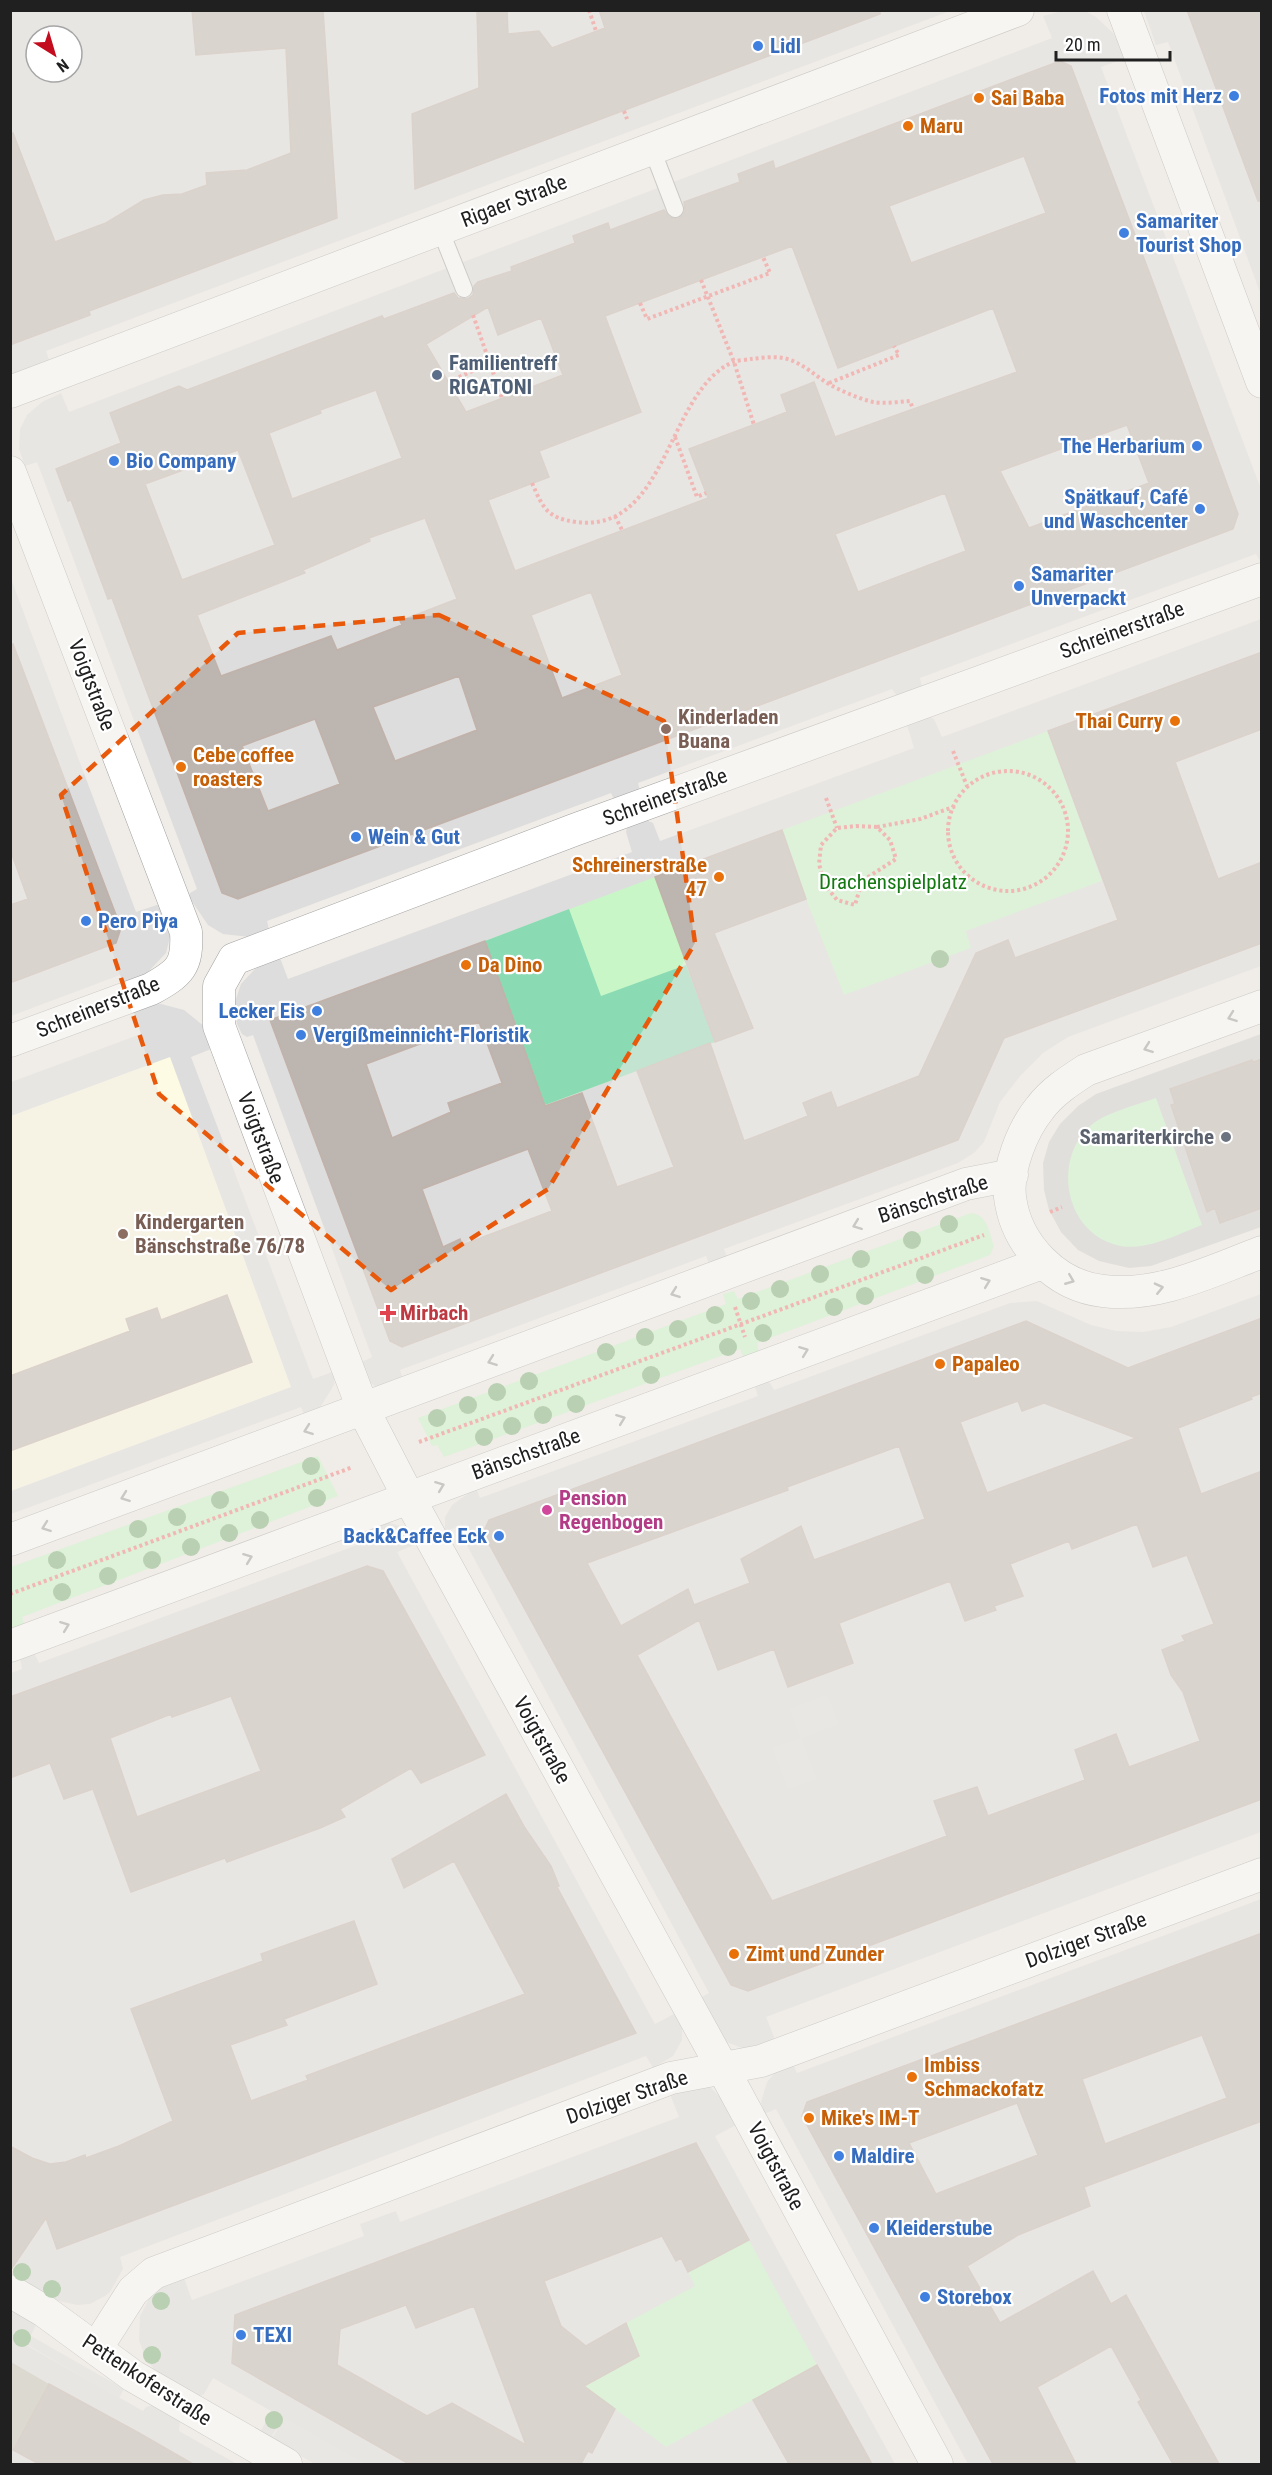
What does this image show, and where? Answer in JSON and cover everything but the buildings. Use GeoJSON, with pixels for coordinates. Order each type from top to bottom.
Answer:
{"type":"FeatureCollection","features":[{"type":"Feature","properties":{"kind":"street","name":"Rigaer Straße"},"geometry":{"type":"LineString","coordinates":[[10,392],[1018,10]]}},
{"type":"Feature","properties":{"kind":"street"},"geometry":{"type":"LineString","coordinates":[[1123,10],[1262,382]]}},
{"type":"Feature","properties":{"kind":"street","name":"Voigtstraße"},"geometry":{"type":"LineString","coordinates":[[10,472],[186,932],[188,954],[182,966]]}},
{"type":"Feature","properties":{"kind":"street","name":"Schreinerstraße"},"geometry":{"type":"LineString","coordinates":[[219,986],[234,960],[255,951],[574,830],[1262,579]]}},
{"type":"Feature","properties":{"kind":"street","name":"Schreinerstraße"},"geometry":{"type":"LineString","coordinates":[[10,1041],[151,989],[171,978],[182,966]]}},
{"type":"Feature","properties":{"kind":"street","name":"Voigtstraße"},"geometry":{"type":"LineString","coordinates":[[219,986],[219,1026],[363,1409],[409,1498],[723,2068],[937,2464]]}},
{"type":"Feature","properties":{"kind":"street","name":"Bänschstraße"},"geometry":{"type":"LineString","coordinates":[[1262,1006],[1086,1070],[1062,1086],[1040,1107],[1026,1130],[1015,1155],[1010,1197],[1028,1245],[1042,1263],[1063,1278],[1101,1291],[1137,1293],[1179,1284],[1262,1252]]}},
{"type":"Feature","properties":{"kind":"street","name":"Bänschstraße"},"geometry":{"type":"LineString","coordinates":[[10,1540],[966,1184],[1012,1175]]}},
{"type":"Feature","properties":{"kind":"street","name":"Bänschstraße"},"geometry":{"type":"LineString","coordinates":[[10,1646],[1042,1263]]}},
{"type":"Feature","properties":{"kind":"street","name":"Dolziger Straße"},"geometry":{"type":"LineString","coordinates":[[96,2349],[133,2290],[154,2272],[671,2078],[761,2061],[1262,1874]]}},
{"type":"Feature","properties":{"kind":"street","name":"Pettenkoferstraße"},"geometry":{"type":"LineString","coordinates":[[10,2291],[44,2311],[158,2391],[286,2464]]}},
{"type":"Feature","properties":{"kind":"lane"},"geometry":{"type":"LineString","coordinates":[[652,149],[675,209]]}},
{"type":"Feature","properties":{"kind":"lane"},"geometry":{"type":"LineString","coordinates":[[440,229],[464,289]]}},
{"type":"Feature","properties":{"kind":"path"},"geometry":{"type":"LineString","coordinates":[[589,10],[596,31]]}},
{"type":"Feature","properties":{"kind":"path"},"geometry":{"type":"LineString","coordinates":[[624,111],[627,119]]}},
{"type":"Feature","properties":{"kind":"path"},"geometry":{"type":"LineString","coordinates":[[640,303],[647,319],[770,273],[763,257]]}},
{"type":"Feature","properties":{"kind":"path"},"geometry":{"type":"LineString","coordinates":[[701,280],[734,362],[754,424]]}},
{"type":"Feature","properties":{"kind":"path"},"geometry":{"type":"LineString","coordinates":[[464,289],[502,398]]}},
{"type":"Feature","properties":{"kind":"path"},"geometry":{"type":"LineString","coordinates":[[828,384],[899,355],[894,346]]}},
{"type":"Feature","properties":{"kind":"path"},"geometry":{"type":"LineString","coordinates":[[531,483],[548,513],[558,519],[594,522],[615,516],[639,496],[657,471],[706,381],[734,362],[783,358],[803,366],[828,384],[876,403],[910,401],[913,409]]}},
{"type":"Feature","properties":{"kind":"path"},"geometry":{"type":"LineString","coordinates":[[448,382],[490,363]]}},
{"type":"Feature","properties":{"kind":"path"},"geometry":{"type":"LineString","coordinates":[[675,437],[697,496],[706,493]]}},
{"type":"Feature","properties":{"kind":"path"},"geometry":{"type":"LineString","coordinates":[[615,516],[622,530]]}},
{"type":"Feature","properties":{"kind":"path"},"geometry":{"type":"LineString","coordinates":[[953,751],[967,786]]}},
{"type":"Feature","properties":{"kind":"path"},"geometry":{"type":"LineString","coordinates":[[1000,771],[1020,771],[1048,784],[1064,805],[1070,832],[1062,860],[1040,883],[1009,892],[985,888],[966,875],[949,846],[948,818],[967,786],[1000,771]]}},
{"type":"Feature","properties":{"kind":"path"},"geometry":{"type":"LineString","coordinates":[[826,798],[837,828]]}},
{"type":"Feature","properties":{"kind":"path"},"geometry":{"type":"LineString","coordinates":[[876,827],[890,840],[896,859],[862,881],[855,905],[837,900],[825,885],[819,864],[821,845],[837,828],[876,827],[920,819],[956,806]]}},
{"type":"Feature","properties":{"kind":"path"},"geometry":{"type":"LineString","coordinates":[[10,1594],[1018,1223]]}},
{"type":"Feature","properties":{"kind":"path"},"geometry":{"type":"LineString","coordinates":[[723,1275],[756,1368]]}},
{"type":"Feature","properties":{"kind":"highlighted area"},"geometry":{"type":"Polygon","coordinates":[[[439,615],[664,721],[695,943],[548,1189],[391,1290],[159,1094],[61,795],[238,633],[439,615]]]}},
{"type":"Feature","properties":{"kind":"shaded area"},"geometry":{"type":"Polygon","coordinates":[[[11,11],[950,11],[46,351],[50,363],[11,378],[11,11]]]}},
{"type":"Feature","properties":{"kind":"shaded area"},"geometry":{"type":"Polygon","coordinates":[[[1063,11],[1087,12],[1096,17],[1113,33],[1127,58],[1101,67],[1261,489],[1261,563],[1256,554],[1089,615],[920,678],[922,687],[898,698],[892,689],[638,783],[640,792],[615,801],[611,793],[267,921],[269,930],[250,937],[223,934],[208,925],[189,897],[190,893],[197,889],[37,462],[25,466],[19,449],[20,429],[27,415],[42,402],[61,393],[69,412],[1052,38],[1043,16],[1063,11]]]}},
{"type":"Feature","properties":{"kind":"shaded area"},"geometry":{"type":"Polygon","coordinates":[[[1144,11],[1261,11],[1261,295],[1168,42],[1156,45],[1144,11]]]}},
{"type":"Feature","properties":{"kind":"shaded area"},"geometry":{"type":"Polygon","coordinates":[[[10,576],[136,912],[160,904],[169,926],[170,937],[166,953],[146,974],[123,983],[120,975],[11,1016],[10,576]]]}},
{"type":"Feature","properties":{"kind":"shaded area"},"geometry":{"type":"Polygon","coordinates":[[[1261,619],[1261,966],[1068,1037],[1043,1053],[1021,1075],[1000,1102],[984,1142],[974,1153],[958,1163],[724,1249],[727,1257],[709,1264],[706,1256],[400,1370],[403,1380],[378,1388],[369,1382],[362,1362],[372,1357],[253,1035],[247,1037],[242,1034],[237,1024],[235,1002],[241,984],[254,970],[260,965],[280,958],[288,979],[632,852],[627,828],[646,820],[653,823],[660,841],[914,748],[907,725],[927,716],[934,719],[942,737],[1261,619]]]}},
{"type":"Feature","properties":{"kind":"shaded area","name":"Kindergarten Bänschstraße 76/78"},"geometry":{"type":"Polygon","coordinates":[[[161,1004],[184,1010],[205,1027],[211,1049],[191,1057],[313,1379],[335,1371],[334,1385],[321,1406],[305,1417],[301,1407],[11,1514],[11,1082],[141,1034],[134,1012],[151,1005],[161,1004]]]}},
{"type":"Feature","properties":{"kind":"shaded area"},"geometry":{"type":"Polygon","coordinates":[[[1261,1034],[1261,1227],[1151,1266],[1129,1268],[1099,1261],[1078,1250],[1061,1232],[1049,1210],[1044,1190],[1043,1163],[1049,1142],[1060,1124],[1078,1106],[1096,1094],[1261,1034]]]}},
{"type":"Feature","properties":{"kind":"shaded area","name":"Kindergarten Bänschstraße 76/78"},"geometry":{"type":"Polygon","coordinates":[[[170,1057],[291,1387],[11,1491],[11,1116],[170,1057]]]}},
{"type":"Feature","properties":{"kind":"shaded area"},"geometry":{"type":"Polygon","coordinates":[[[1261,1294],[1261,1832],[766,2017],[774,2037],[773,2041],[745,2049],[726,2042],[698,1999],[709,1993],[457,1527],[445,1531],[445,1517],[452,1505],[476,1488],[480,1498],[758,1396],[755,1387],[766,1381],[774,1390],[1010,1303],[1037,1301],[1091,1325],[1116,1331],[1143,1332],[1171,1327],[1261,1294]]]}},
{"type":"Feature","properties":{"kind":"shaded area"},"geometry":{"type":"Polygon","coordinates":[[[386,1522],[407,1528],[419,1543],[397,1552],[655,2024],[676,2013],[682,2026],[682,2040],[673,2056],[653,2068],[646,2056],[120,2257],[123,2269],[110,2292],[105,2296],[90,2304],[77,2305],[59,2301],[14,2277],[12,2273],[15,2266],[11,2263],[11,1673],[22,1669],[20,1658],[34,1653],[39,1663],[368,1541],[364,1529],[386,1522]]]}},
{"type":"Feature","properties":{"kind":"shaded area"},"geometry":{"type":"Polygon","coordinates":[[[827,1695],[838,1724],[801,1738],[790,1709],[827,1695]]]}},
{"type":"Feature","properties":{"kind":"shaded area"},"geometry":{"type":"Polygon","coordinates":[[[801,1738],[816,1779],[788,1789],[773,1748],[801,1738]]]}},
{"type":"Feature","properties":{"kind":"shaded area"},"geometry":{"type":"Polygon","coordinates":[[[1261,1899],[1261,2464],[968,2464],[776,2109],[764,2114],[761,2102],[767,2082],[779,2068],[792,2062],[797,2073],[1261,1899]]]}},
{"type":"Feature","properties":{"kind":"shaded area"},"geometry":{"type":"Polygon","coordinates":[[[695,2085],[710,2087],[722,2099],[736,2125],[715,2136],[895,2464],[364,2464],[284,2419],[270,2438],[261,2431],[271,2411],[213,2378],[204,2394],[198,2397],[156,2372],[145,2357],[139,2340],[140,2316],[149,2299],[161,2286],[184,2278],[192,2300],[364,2236],[360,2224],[396,2211],[400,2222],[679,2117],[670,2094],[695,2085]]]}},
{"type":"Feature","properties":{"kind":"shaded area"},"geometry":{"type":"Polygon","coordinates":[[[10,2307],[36,2325],[26,2345],[143,2411],[146,2407],[153,2405],[180,2421],[179,2431],[237,2464],[11,2464],[10,2307]]]}},
{"type":"Feature","properties":{"kind":"shaded area"},"geometry":{"type":"Polygon","coordinates":[[[31,2336],[124,2389],[119,2398],[26,2344],[31,2336]]]}},
{"type":"Feature","properties":{"kind":"shaded area"},"geometry":{"type":"Polygon","coordinates":[[[11,2362],[49,2384],[11,2452],[11,2362]]]}},
{"type":"Feature","properties":{"kind":"shaded area"},"geometry":{"type":"Polygon","coordinates":[[[284,2418],[364,2464],[315,2464],[268,2438],[274,2435],[284,2418]]]}},
{"type":"Feature","properties":{"kind":"green space","name":"Drachenspielplatz"},"geometry":{"type":"Polygon","coordinates":[[[1048,731],[1102,881],[966,931],[971,948],[844,995],[806,899],[782,830],[1048,731]]]}},
{"type":"Feature","properties":{"kind":"green space"},"geometry":{"type":"Polygon","coordinates":[[[655,877],[715,1042],[545,1105],[485,941],[655,877]]]}},
{"type":"Feature","properties":{"kind":"green space"},"geometry":{"type":"Polygon","coordinates":[[[569,909],[601,996],[686,965],[715,1042],[545,1105],[485,941],[569,909]]]}},
{"type":"Feature","properties":{"kind":"green space"},"geometry":{"type":"Polygon","coordinates":[[[1156,1098],[1202,1225],[1147,1245],[1135,1247],[1113,1244],[1097,1236],[1084,1224],[1075,1209],[1068,1175],[1071,1158],[1078,1141],[1095,1122],[1156,1098]]]}},
{"type":"Feature","properties":{"kind":"green space"},"geometry":{"type":"Polygon","coordinates":[[[971,1213],[981,1217],[987,1225],[994,1246],[990,1255],[757,1343],[759,1352],[744,1358],[740,1349],[444,1457],[437,1445],[432,1446],[418,1418],[726,1304],[723,1294],[734,1291],[738,1299],[971,1213]]]}},
{"type":"Feature","properties":{"kind":"green space"},"geometry":{"type":"Polygon","coordinates":[[[318,1456],[338,1496],[22,1617],[24,1624],[11,1630],[11,1567],[318,1456]]]}},
{"type":"Feature","properties":{"kind":"green space"},"geometry":{"type":"Polygon","coordinates":[[[749,2240],[817,2365],[666,2447],[584,2386],[639,2356],[626,2323],[695,2286],[688,2272],[749,2240]]]}},
{"type":"Feature","properties":{"kind":"place","name":"Lidl"},"geometry":{"type":"Point","coordinates":[758,46]}},
{"type":"Feature","properties":{"kind":"place","name":"Fotos mit Herz"},"geometry":{"type":"Point","coordinates":[1234,96]}},
{"type":"Feature","properties":{"kind":"place","name":"Sai Baba"},"geometry":{"type":"Point","coordinates":[979,98]}},
{"type":"Feature","properties":{"kind":"place","name":"Maru"},"geometry":{"type":"Point","coordinates":[908,126]}},
{"type":"Feature","properties":{"kind":"place","name":"Samariter Tourist Shop"},"geometry":{"type":"Point","coordinates":[1124,233]}},
{"type":"Feature","properties":{"kind":"place","name":"Familientreff RIGATONI"},"geometry":{"type":"Point","coordinates":[437,375]}},
{"type":"Feature","properties":{"kind":"place","name":"The Herbarium"},"geometry":{"type":"Point","coordinates":[1197,446]}},
{"type":"Feature","properties":{"kind":"place","name":"Bio Company"},"geometry":{"type":"Point","coordinates":[114,461]}},
{"type":"Feature","properties":{"kind":"place","name":"Spätkauf, Café und Waschcenter"},"geometry":{"type":"Point","coordinates":[1200,509]}},
{"type":"Feature","properties":{"kind":"place","name":"Samariter Unverpackt"},"geometry":{"type":"Point","coordinates":[1019,586]}},
{"type":"Feature","properties":{"kind":"place","name":"Thai Curry"},"geometry":{"type":"Point","coordinates":[1175,721]}},
{"type":"Feature","properties":{"kind":"place","name":"Kinderladen Buana"},"geometry":{"type":"Point","coordinates":[666,729]}},
{"type":"Feature","properties":{"kind":"place","name":"Cebe coffee roasters"},"geometry":{"type":"Point","coordinates":[181,767]}},
{"type":"Feature","properties":{"kind":"place","name":"Wein & Gut"},"geometry":{"type":"Point","coordinates":[356,837]}},
{"type":"Feature","properties":{"kind":"place","name":"Schreinerstraße 47"},"geometry":{"type":"Point","coordinates":[719,877]}},
{"type":"Feature","properties":{"kind":"place","name":"Pero Piya"},"geometry":{"type":"Point","coordinates":[86,921]}},
{"type":"Feature","properties":{"kind":"place","name":"Da Dino"},"geometry":{"type":"Point","coordinates":[466,965]}},
{"type":"Feature","properties":{"kind":"place","name":"Lecker Eis"},"geometry":{"type":"Point","coordinates":[317,1011]}},
{"type":"Feature","properties":{"kind":"place","name":"Vergißmeinnicht-Floristik"},"geometry":{"type":"Point","coordinates":[301,1035]}},
{"type":"Feature","properties":{"kind":"place","name":"Samariterkirche"},"geometry":{"type":"Point","coordinates":[1226,1137]}},
{"type":"Feature","properties":{"kind":"place","name":"Kindergarten Bänschstraße 76/78"},"geometry":{"type":"Point","coordinates":[123,1234]}},
{"type":"Feature","properties":{"kind":"place","name":"Mirbach"},"geometry":{"type":"Point","coordinates":[388,1313]}},
{"type":"Feature","properties":{"kind":"place","name":"Papaleo"},"geometry":{"type":"Point","coordinates":[940,1364]}},
{"type":"Feature","properties":{"kind":"place","name":"Pension Regenbogen"},"geometry":{"type":"Point","coordinates":[547,1510]}},
{"type":"Feature","properties":{"kind":"place","name":"Back&Caffee Eck"},"geometry":{"type":"Point","coordinates":[499,1536]}},
{"type":"Feature","properties":{"kind":"place","name":"Zimt und Zunder"},"geometry":{"type":"Point","coordinates":[734,1954]}},
{"type":"Feature","properties":{"kind":"place","name":"Imbiss Schmackofatz"},"geometry":{"type":"Point","coordinates":[912,2077]}},
{"type":"Feature","properties":{"kind":"place","name":"Mike's IM-T"},"geometry":{"type":"Point","coordinates":[809,2118]}},
{"type":"Feature","properties":{"kind":"place","name":"Maldire"},"geometry":{"type":"Point","coordinates":[839,2156]}},
{"type":"Feature","properties":{"kind":"place","name":"Kleiderstube"},"geometry":{"type":"Point","coordinates":[874,2228]}},
{"type":"Feature","properties":{"kind":"place","name":"Storebox"},"geometry":{"type":"Point","coordinates":[925,2297]}},
{"type":"Feature","properties":{"kind":"place","name":"TEXI"},"geometry":{"type":"Point","coordinates":[241,2335]}}]}
